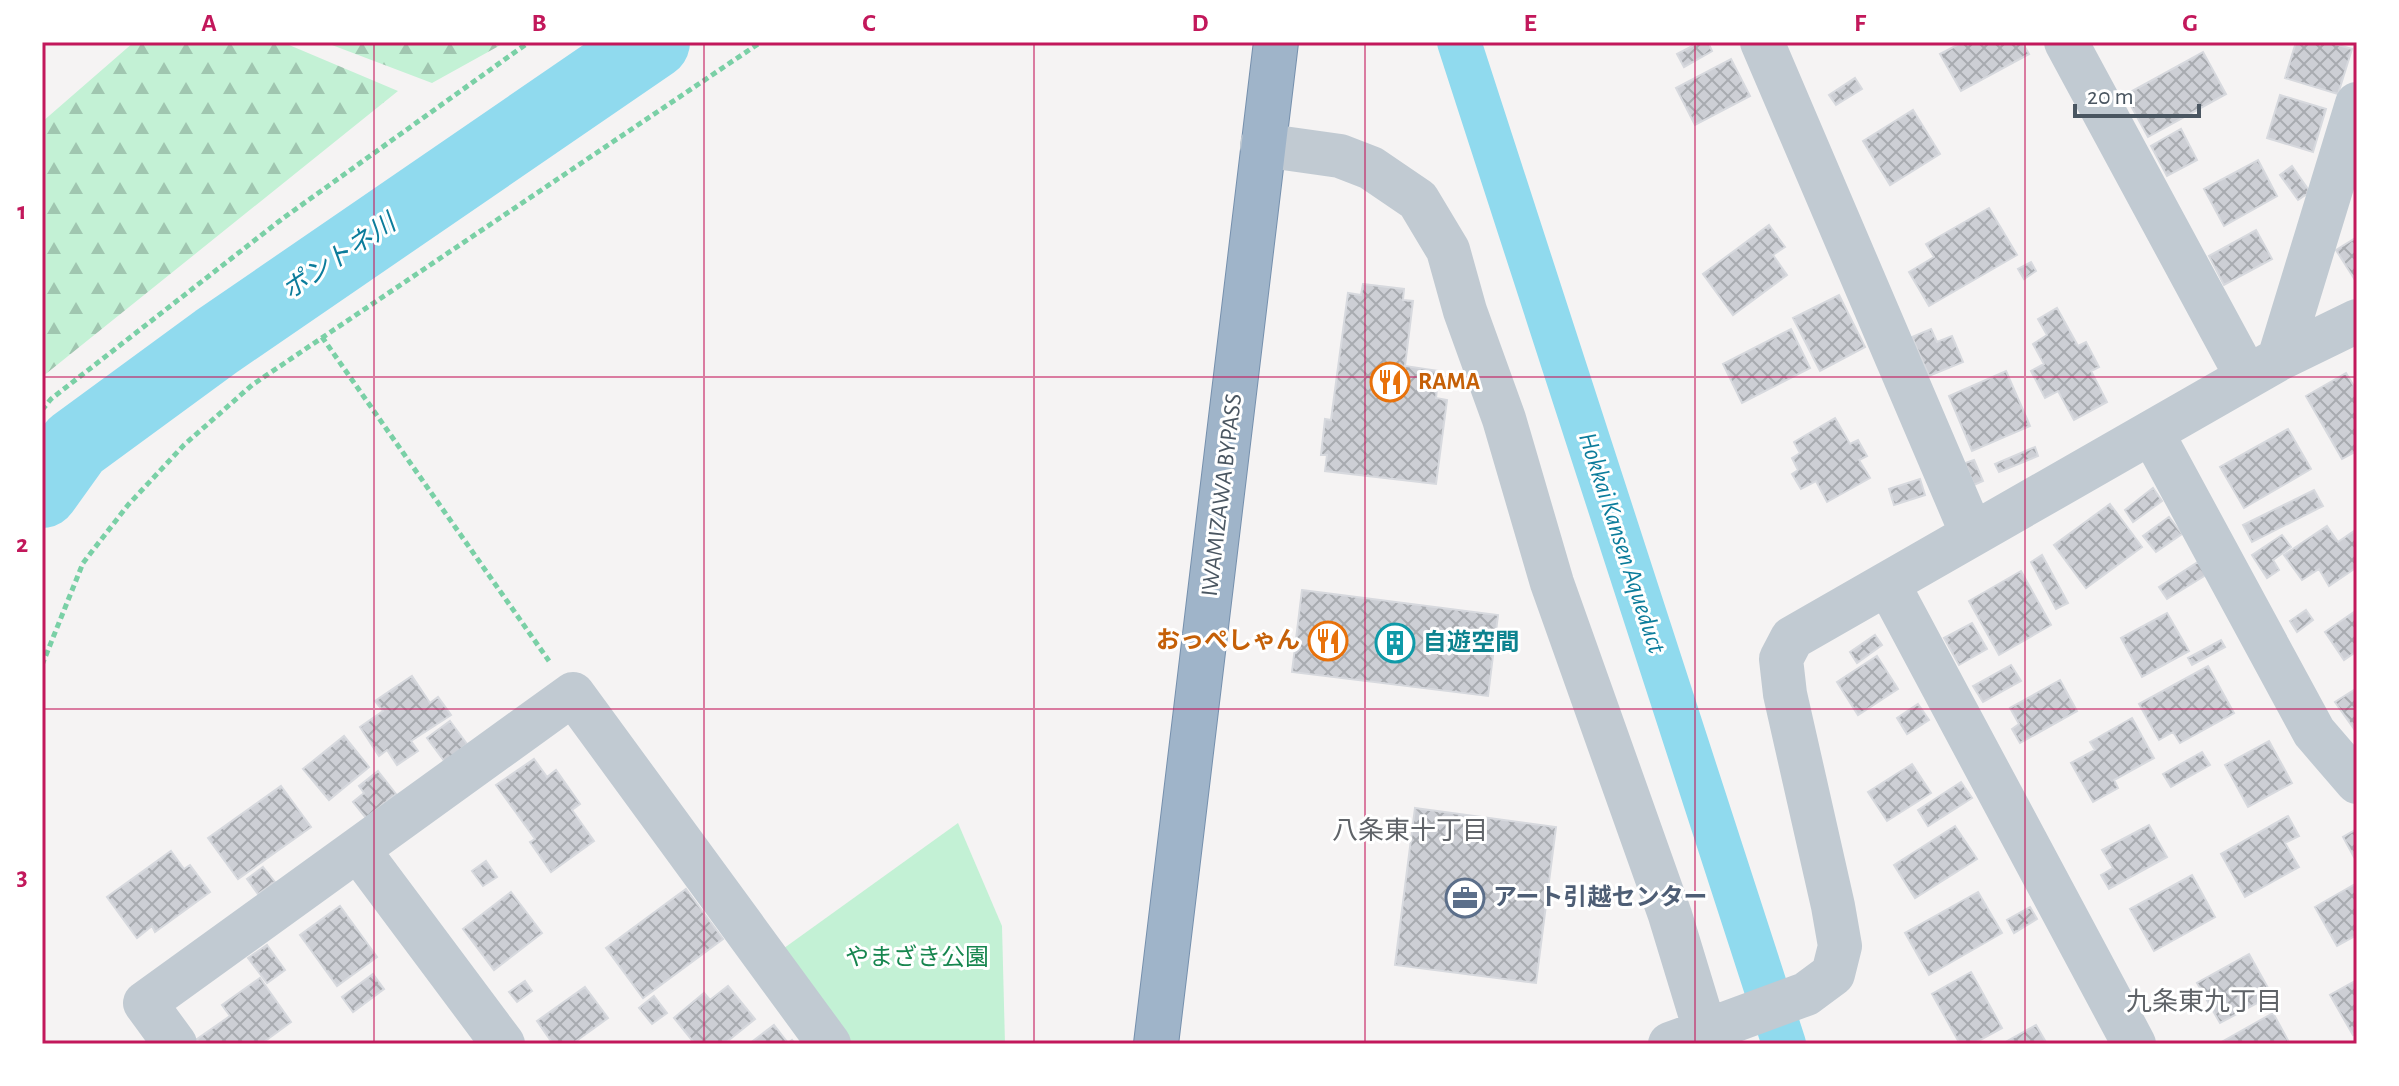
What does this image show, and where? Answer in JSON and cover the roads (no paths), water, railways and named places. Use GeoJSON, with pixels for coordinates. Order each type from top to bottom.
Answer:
{"type":"FeatureCollection","features":[{"type":"Feature","properties":{"kind":"highway","name":"IWAMIZAWA BYPASS"},"geometry":{"type":"LineString","coordinates":[[1156,1044],[1276,42]]}},
{"type":"Feature","properties":{"kind":"street"},"geometry":{"type":"LineString","coordinates":[[1762,42],[1972,534]]}},
{"type":"Feature","properties":{"kind":"street"},"geometry":{"type":"LineString","coordinates":[[2066,42],[2263,368]]}},
{"type":"Feature","properties":{"kind":"street"},"geometry":{"type":"LineString","coordinates":[[2263,368],[2357,104]]}},
{"type":"Feature","properties":{"kind":"street"},"geometry":{"type":"LineString","coordinates":[[1262,145],[1340,156],[1371,168],[1418,200],[1448,250],[1465,311],[1504,419],[1557,598],[1670,915],[1703,1031],[1806,994],[1833,974],[1840,946],[1785,694],[1781,659],[1792,638],[2263,368],[2357,321]]}},
{"type":"Feature","properties":{"kind":"street"},"geometry":{"type":"LineString","coordinates":[[2152,433],[2314,732],[2357,782]]}},
{"type":"Feature","properties":{"kind":"street"},"geometry":{"type":"LineString","coordinates":[[1888,584],[2134,1044]]}},
{"type":"Feature","properties":{"kind":"street"},"geometry":{"type":"LineString","coordinates":[[175,1044],[145,1003],[573,694],[829,1044]]}},
{"type":"Feature","properties":{"kind":"street"},"geometry":{"type":"LineString","coordinates":[[359,851],[503,1044]]}},
{"type":"Feature","properties":{"kind":"waterway","name":"ポントネ川"},"geometry":{"type":"LineString","coordinates":[[42,491],[75,445],[217,341],[653,42]]}},
{"type":"Feature","properties":{"kind":"waterway","name":"Hokkai Kansen Aqueduct"},"geometry":{"type":"LineString","coordinates":[[1459,42],[1784,1044]]}},
{"type":"Feature","properties":{"kind":"place","name":"RAMA"},"geometry":{"type":"Point","coordinates":[1390,382]}},
{"type":"Feature","properties":{"kind":"place","name":"おっぺしゃん"},"geometry":{"type":"Point","coordinates":[1328,641]}},
{"type":"Feature","properties":{"kind":"place","name":"自遊空間"},"geometry":{"type":"Point","coordinates":[1395,643]}},
{"type":"Feature","properties":{"kind":"place","name":"アート引越センター"},"geometry":{"type":"Point","coordinates":[1465,898]}},
{"type":"Feature","properties":{"kind":"district","name":"八条東十丁目"},"geometry":{"type":"Point","coordinates":[1410,831]}},
{"type":"Feature","properties":{"kind":"district","name":"九条東九丁目"},"geometry":{"type":"Point","coordinates":[2204,1002]}},
{"type":"Feature","properties":{"kind":"park label","name":"やまざき公園"},"geometry":{"type":"Point","coordinates":[917,958]}}]}
